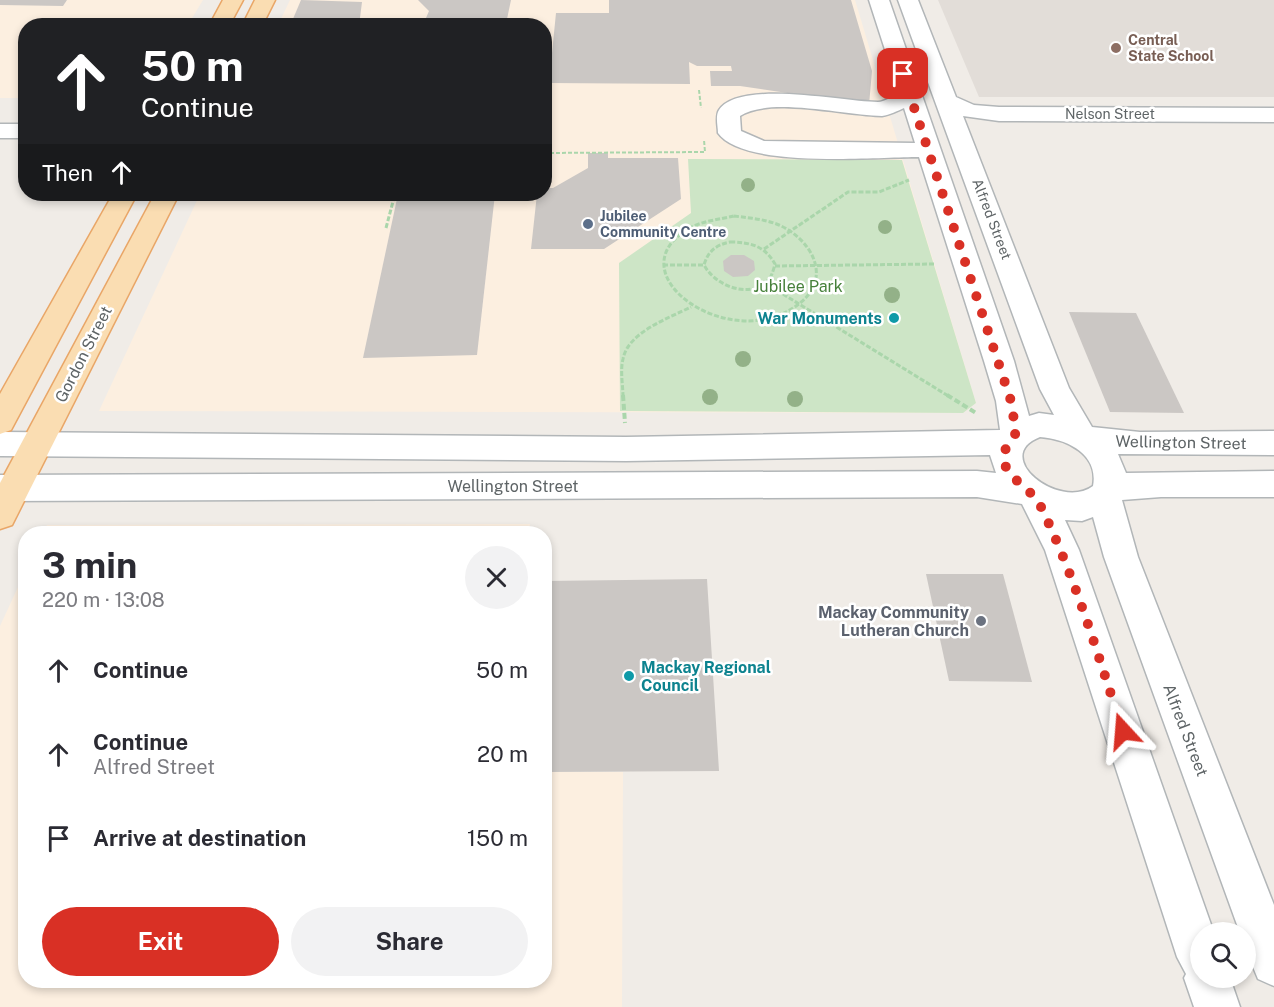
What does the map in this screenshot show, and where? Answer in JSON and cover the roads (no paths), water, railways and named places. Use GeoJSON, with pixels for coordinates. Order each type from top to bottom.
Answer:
{"type":"FeatureCollection","features":[{"type":"Feature","properties":{"kind":"main road"},"geometry":{"type":"LineString","coordinates":[[223,18],[233,0]]}},
{"type":"Feature","properties":{"kind":"main road"},"geometry":{"type":"LineString","coordinates":[[256,18],[265,0]]}},
{"type":"Feature","properties":{"kind":"main road"},"geometry":{"type":"LineString","coordinates":[[0,422],[121,201]]}},
{"type":"Feature","properties":{"kind":"main road","name":"Gordon Street"},"geometry":{"type":"LineString","coordinates":[[5,497],[36,444],[163,201]]}},
{"type":"Feature","properties":{"kind":"street"},"geometry":{"type":"LineString","coordinates":[[879,0],[1011,401],[1012,437],[1005,461],[1016,482],[1032,495],[1068,508],[1088,505],[1107,492],[1161,484],[1274,484]]}},
{"type":"Feature","properties":{"kind":"street","name":"Alfred Street"},"geometry":{"type":"LineString","coordinates":[[908,0],[1055,389],[1084,437]]}},
{"type":"Feature","properties":{"kind":"street"},"geometry":{"type":"LineString","coordinates":[[910,96],[883,109],[837,103],[744,103],[728,113],[730,133],[738,141],[754,147],[777,150],[928,150]]}},
{"type":"Feature","properties":{"kind":"street","name":"Nelson Street"},"geometry":{"type":"LineString","coordinates":[[948,102],[970,111],[999,114],[1274,115]]}},
{"type":"Feature","properties":{"kind":"street"},"geometry":{"type":"LineString","coordinates":[[0,112],[18,111]]}},
{"type":"Feature","properties":{"kind":"street"},"geometry":{"type":"LineString","coordinates":[[0,131],[18,131]]}},
{"type":"Feature","properties":{"kind":"street","name":"Nelson Street"},"geometry":{"type":"LineString","coordinates":[[964,146],[976,137],[999,132],[1274,133]]}},
{"type":"Feature","properties":{"kind":"street"},"geometry":{"type":"LineString","coordinates":[[0,444],[626,449],[1012,437],[1039,425],[1053,426],[1084,437],[1097,448],[1110,468],[1107,492]]}},
{"type":"Feature","properties":{"kind":"street","name":"Wellington Street"},"geometry":{"type":"LineString","coordinates":[[1084,437],[1140,444],[1274,443]]}},
{"type":"Feature","properties":{"kind":"street","name":"Wellington Street"},"geometry":{"type":"LineString","coordinates":[[5,497],[970,484],[1032,495]]}},
{"type":"Feature","properties":{"kind":"street","name":"Alfred Street"},"geometry":{"type":"LineString","coordinates":[[1107,492],[1121,557],[1274,963]]}},
{"type":"Feature","properties":{"kind":"street"},"geometry":{"type":"LineString","coordinates":[[1032,495],[1062,550],[1190,928]]}},
{"type":"Feature","properties":{"kind":"street"},"geometry":{"type":"LineString","coordinates":[[1210,988],[1217,1007]]}},
{"type":"Feature","properties":{"kind":"place","name":"Central State School"},"geometry":{"type":"Point","coordinates":[1116,48]}},
{"type":"Feature","properties":{"kind":"place","name":"Jubilee Community Centre"},"geometry":{"type":"Point","coordinates":[588,224]}},
{"type":"Feature","properties":{"kind":"place","name":"War Monuments"},"geometry":{"type":"Point","coordinates":[894,318]}},
{"type":"Feature","properties":{"kind":"place","name":"Mackay Community Lutheran Church"},"geometry":{"type":"Point","coordinates":[981,621]}},
{"type":"Feature","properties":{"kind":"place","name":"Mackay Regional Council"},"geometry":{"type":"Point","coordinates":[629,676]}},
{"type":"Feature","properties":{"kind":"park label","name":"Jubilee Park"},"geometry":{"type":"Point","coordinates":[798,286]}}]}
